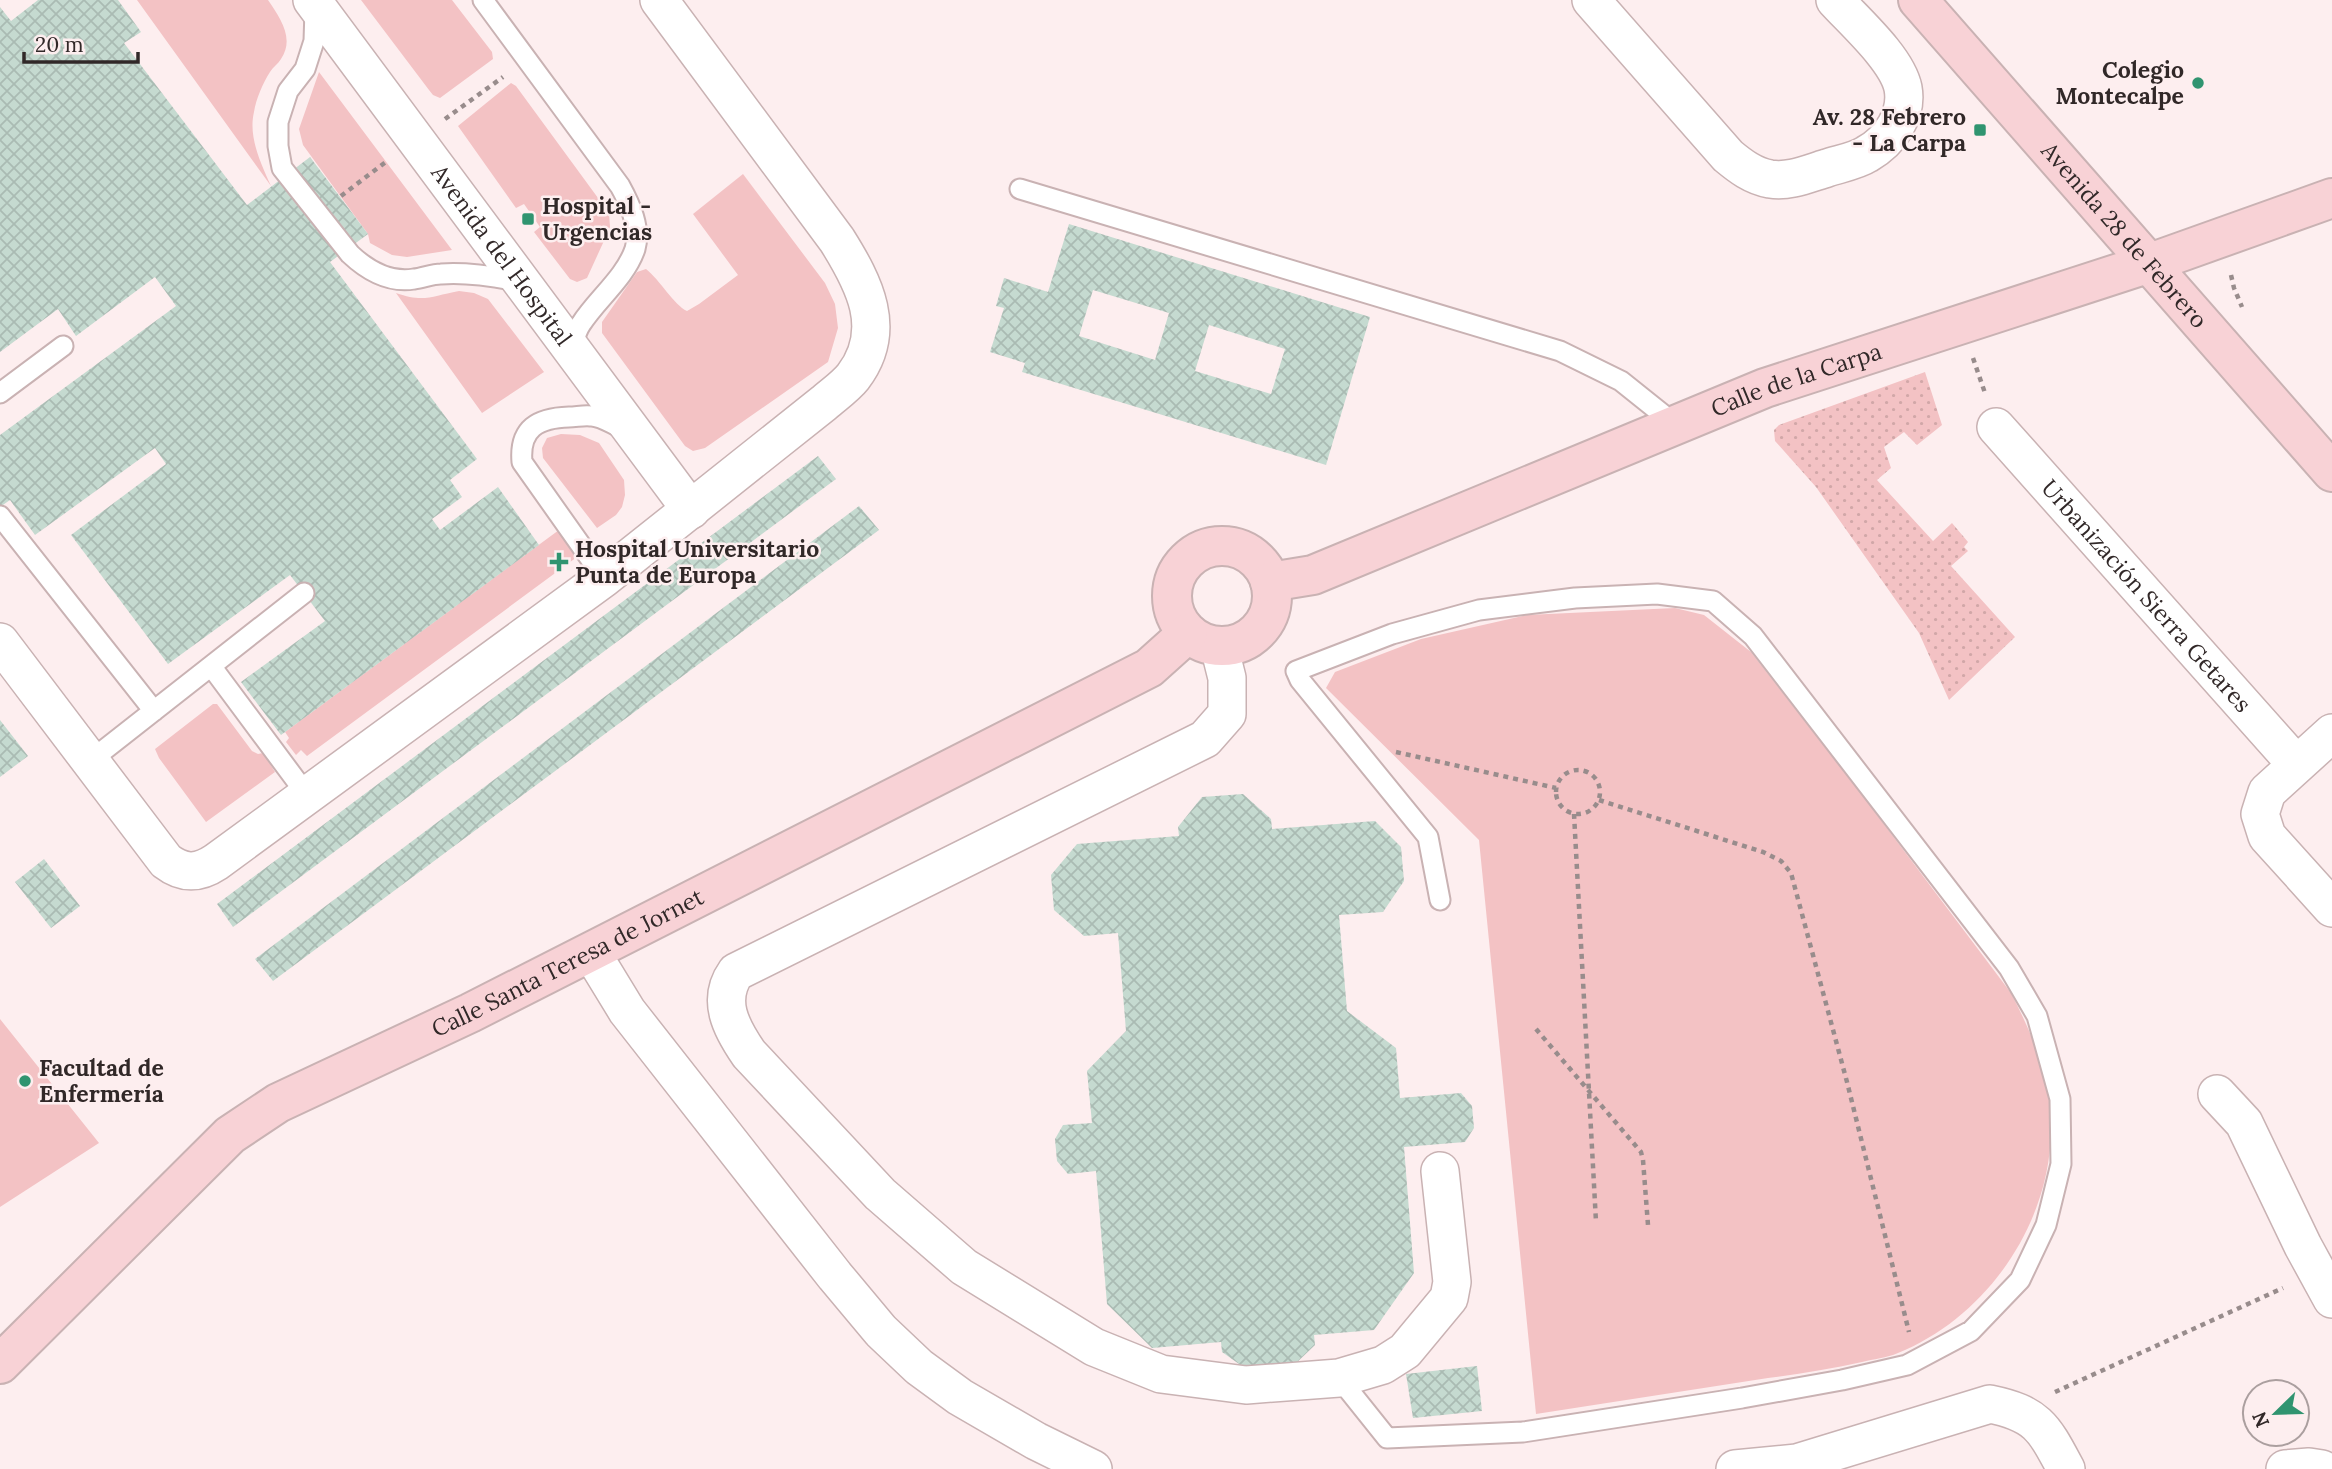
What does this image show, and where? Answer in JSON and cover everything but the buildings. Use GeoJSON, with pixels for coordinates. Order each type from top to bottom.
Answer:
{"type":"FeatureCollection","features":[{"type":"Feature","properties":{"kind":"street"},"geometry":{"type":"LineString","coordinates":[[0,642],[166,861],[186,871],[207,868],[604,578],[852,378],[866,355],[872,330],[868,300],[856,270],[837,240],[659,0]]}},
{"type":"Feature","properties":{"kind":"street"},"geometry":{"type":"LineString","coordinates":[[1591,0],[1728,156],[1745,170],[1767,178],[1789,180],[1866,155],[1894,131],[1904,106],[1898,73],[1835,0]]}},
{"type":"Feature","properties":{"kind":"street","name":"Avenida 28 de Febrero"},"geometry":{"type":"LineString","coordinates":[[1918,0],[2332,472]]}},
{"type":"Feature","properties":{"kind":"street","name":"Avenida del Hospital"},"geometry":{"type":"LineString","coordinates":[[314,2],[691,510]]}},
{"type":"Feature","properties":{"kind":"street","name":"Calle de la Carpa"},"geometry":{"type":"LineString","coordinates":[[1270,582],[1314,575],[1765,388],[2150,263],[2332,198]]}},
{"type":"Feature","properties":{"kind":"street","name":"Urbanización Sierra Getares"},"geometry":{"type":"LineString","coordinates":[[1996,428],[2296,764]]}},
{"type":"Feature","properties":{"kind":"street"},"geometry":{"type":"LineString","coordinates":[[1203,640],[1235,645],[1250,639],[1261,628],[1269,613],[1272,598],[1270,582],[1262,566],[1251,555],[1235,548],[1219,546],[1203,550],[1189,559],[1178,571],[1172,587],[1177,620],[1203,640],[1227,678],[1227,714],[1205,739],[736,972],[728,983],[726,1000],[735,1033],[749,1054],[880,1194],[964,1267],[1094,1347],[1161,1374],[1246,1385],[1339,1378],[1383,1365],[1405,1351],[1449,1298],[1452,1282],[1440,1171]]}},
{"type":"Feature","properties":{"kind":"street","name":"Calle Santa Teresa de Jornet"},"geometry":{"type":"LineString","coordinates":[[0,1364],[230,1135],[278,1103],[470,1013],[1203,640]]}},
{"type":"Feature","properties":{"kind":"street"},"geometry":{"type":"LineString","coordinates":[[2332,733],[2267,792],[2260,814],[2267,836],[2332,908]]}},
{"type":"Feature","properties":{"kind":"street"},"geometry":{"type":"LineString","coordinates":[[591,952],[627,1011],[881,1331],[919,1367],[960,1397],[1036,1441],[1093,1469]]}},
{"type":"Feature","properties":{"kind":"street"},"geometry":{"type":"LineString","coordinates":[[2217,1094],[2244,1123],[2325,1286]]}},
{"type":"Feature","properties":{"kind":"street"},"geometry":{"type":"LineString","coordinates":[[1735,1469],[1797,1463],[1990,1404],[2016,1409],[2046,1431],[2066,1469]]}},
{"type":"Feature","properties":{"kind":"street"},"geometry":{"type":"LineString","coordinates":[[2285,1469],[2322,1469]]}},
{"type":"Feature","properties":{"kind":"lane"},"geometry":{"type":"LineString","coordinates":[[483,0],[620,186],[630,205],[636,226],[635,248],[620,276],[578,327],[571,349]]}},
{"type":"Feature","properties":{"kind":"lane"},"geometry":{"type":"LineString","coordinates":[[314,2],[314,41],[305,69],[288,91],[278,122],[282,168],[350,254],[379,276],[410,280],[439,274],[469,274],[522,282]]}},
{"type":"Feature","properties":{"kind":"lane"},"geometry":{"type":"LineString","coordinates":[[1020,188],[1560,351],[1621,381],[1675,425]]}},
{"type":"Feature","properties":{"kind":"lane"},"geometry":{"type":"LineString","coordinates":[[0,393],[63,346]]}},
{"type":"Feature","properties":{"kind":"lane"},"geometry":{"type":"LineString","coordinates":[[604,578],[522,463],[521,451],[530,430],[553,417],[593,415],[632,433]]}},
{"type":"Feature","properties":{"kind":"lane"},"geometry":{"type":"LineString","coordinates":[[0,516],[154,711]]}},
{"type":"Feature","properties":{"kind":"lane"},"geometry":{"type":"LineString","coordinates":[[90,761],[304,593]]}},
{"type":"Feature","properties":{"kind":"lane"},"geometry":{"type":"LineString","coordinates":[[1339,1378],[1387,1438],[1522,1432],[1792,1389],[1907,1365],[1970,1331],[2021,1280],[2046,1226],[2061,1164],[2060,1099],[2037,1016],[2009,968],[1753,636],[1713,601],[1657,594],[1575,598],[1479,610],[1392,634],[1296,671],[1300,680],[1428,837],[1440,900]]}},
{"type":"Feature","properties":{"kind":"lane"},"geometry":{"type":"LineString","coordinates":[[211,666],[307,795]]}},
{"type":"Feature","properties":{"kind":"path"},"geometry":{"type":"LineString","coordinates":[[1962,324],[1996,428]]}},
{"type":"Feature","properties":{"kind":"path"},"geometry":{"type":"LineString","coordinates":[[1350,741],[1556,788]]}},
{"type":"Feature","properties":{"kind":"path"},"geometry":{"type":"LineString","coordinates":[[1577,769],[1595,778],[1600,786],[1601,797],[1597,806],[1589,813],[1574,814],[1561,807],[1556,798],[1556,788],[1559,779],[1577,769]]}},
{"type":"Feature","properties":{"kind":"path"},"geometry":{"type":"LineString","coordinates":[[1599,800],[1763,852],[1781,861],[1791,873],[1847,1082],[1916,1360]]}},
{"type":"Feature","properties":{"kind":"path"},"geometry":{"type":"LineString","coordinates":[[1574,814],[1596,1222]]}},
{"type":"Feature","properties":{"kind":"path"},"geometry":{"type":"LineString","coordinates":[[1536,1030],[1640,1152],[1643,1160],[1648,1225]]}},
{"type":"Feature","properties":{"kind":"path"},"geometry":{"type":"LineString","coordinates":[[2016,1409],[2325,1286]]}},
{"type":"Feature","properties":{"kind":"shaded area"},"geometry":{"type":"Polygon","coordinates":[[[137,0],[268,0],[284,28],[287,43],[281,59],[260,91],[253,121],[256,150],[271,186],[137,0]]]}},
{"type":"Feature","properties":{"kind":"shaded area"},"geometry":{"type":"Polygon","coordinates":[[[361,0],[452,0],[492,52],[493,59],[440,98],[433,95],[361,0]]]}},
{"type":"Feature","properties":{"kind":"shaded area"},"geometry":{"type":"Polygon","coordinates":[[[319,72],[452,250],[407,257],[392,255],[370,243],[368,234],[303,145],[299,129],[319,72]]]}},
{"type":"Feature","properties":{"kind":"shaded area"},"geometry":{"type":"Polygon","coordinates":[[[511,83],[516,86],[609,213],[610,227],[587,278],[577,282],[570,279],[534,232],[540,227],[524,204],[516,208],[458,126],[511,83]]]}},
{"type":"Feature","properties":{"kind":"shaded area"},"geometry":{"type":"Polygon","coordinates":[[[743,174],[825,283],[835,304],[838,328],[828,362],[705,448],[693,451],[685,446],[602,333],[602,322],[637,272],[646,269],[687,311],[738,275],[693,214],[743,174]]]}},
{"type":"Feature","properties":{"kind":"shaded area"},"geometry":{"type":"Polygon","coordinates":[[[459,291],[488,299],[544,372],[482,413],[396,293],[421,298],[459,291]]]}},
{"type":"Feature","properties":{"kind":"shaded area"},"geometry":{"type":"Polygon","coordinates":[[[1925,372],[1942,425],[1917,445],[1904,432],[1884,447],[1891,468],[1877,480],[1933,541],[1952,523],[1968,542],[1964,547],[1968,551],[1951,566],[2015,637],[1949,700],[1919,633],[1816,487],[1775,441],[1774,430],[1779,425],[1925,372]]]}},
{"type":"Feature","properties":{"kind":"shaded area"},"geometry":{"type":"Polygon","coordinates":[[[561,434],[580,435],[599,443],[624,480],[625,495],[622,507],[616,515],[597,528],[543,458],[542,448],[547,438],[561,434]]]}},
{"type":"Feature","properties":{"kind":"shaded area"},"geometry":{"type":"Polygon","coordinates":[[[559,530],[577,557],[307,756],[301,750],[296,755],[286,742],[289,738],[285,732],[559,530]]]}},
{"type":"Feature","properties":{"kind":"shaded area"},"geometry":{"type":"Polygon","coordinates":[[[1675,608],[1704,615],[1751,652],[2011,993],[2036,1049],[2048,1093],[2050,1147],[2044,1184],[2031,1221],[2013,1255],[1990,1286],[1963,1313],[1932,1336],[1898,1353],[1815,1371],[1536,1414],[1479,840],[1326,688],[1335,672],[1421,639],[1527,615],[1675,608]]]}},
{"type":"Feature","properties":{"kind":"shaded area"},"geometry":{"type":"Polygon","coordinates":[[[213,704],[217,704],[252,751],[263,753],[275,772],[206,822],[155,749],[213,704]]]}},
{"type":"Feature","properties":{"kind":"shaded area","name":"Facultad de Enfermería"},"geometry":{"type":"Polygon","coordinates":[[[0,1019],[99,1143],[0,1207],[0,1019]]]}},
{"type":"Feature","properties":{"kind":"place","name":"Colegio Montecalpe"},"geometry":{"type":"Point","coordinates":[2198,83]}},
{"type":"Feature","properties":{"kind":"place","name":"Av. 28 Febrero - La Carpa"},"geometry":{"type":"Point","coordinates":[1980,130]}},
{"type":"Feature","properties":{"kind":"place","name":"Hospital - Urgencias"},"geometry":{"type":"Point","coordinates":[528,219]}},
{"type":"Feature","properties":{"kind":"place","name":"Hospital Universitario Punta de Europa"},"geometry":{"type":"Point","coordinates":[559,562]}},
{"type":"Feature","properties":{"kind":"place","name":"Facultad de Enfermería"},"geometry":{"type":"Point","coordinates":[25,1081]}}]}
